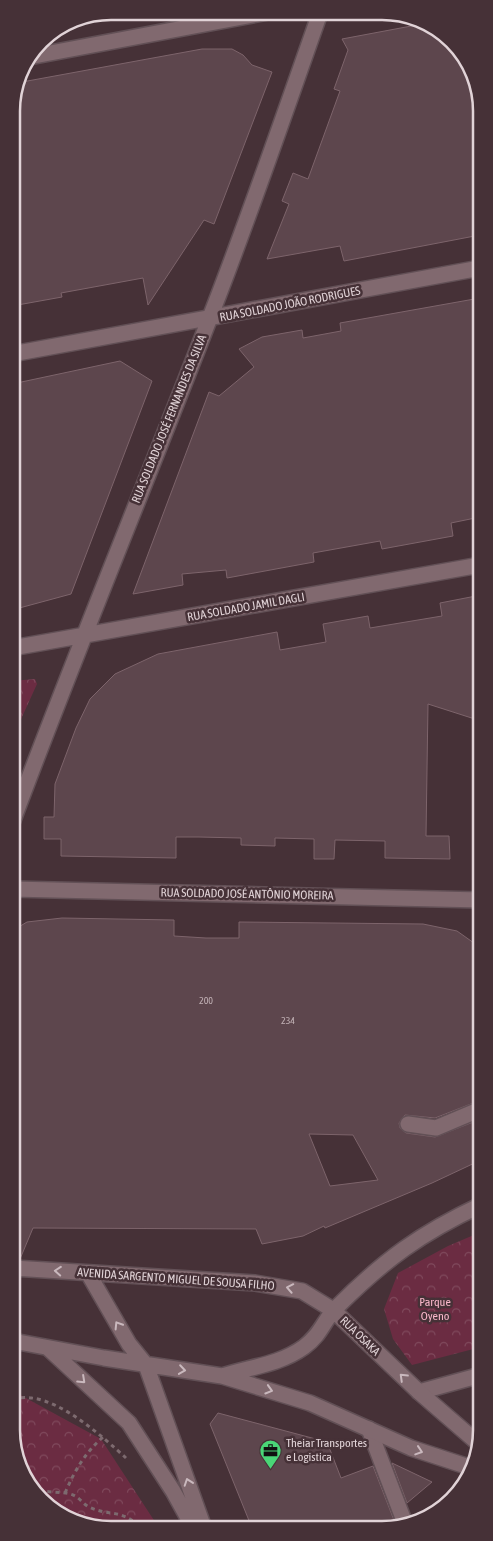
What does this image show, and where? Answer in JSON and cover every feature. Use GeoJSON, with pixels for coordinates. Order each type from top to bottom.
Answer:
{"type":"FeatureCollection","features":[{"type":"Feature","properties":{"kind":"street"},"geometry":{"type":"LineString","coordinates":[[39,55],[226,20]]}},
{"type":"Feature","properties":{"kind":"street","name":"RUA SOLDADO JOSÉ FERNANDES DA SILVA"},"geometry":{"type":"LineString","coordinates":[[20,802],[82,637],[209,319],[267,166],[318,20]]}},
{"type":"Feature","properties":{"kind":"street","name":"RUA SOLDADO JOÃO RODRIGUES"},"geometry":{"type":"LineString","coordinates":[[20,353],[473,269]]}},
{"type":"Feature","properties":{"kind":"street","name":"RUA SOLDADO JAMIL DAGLI"},"geometry":{"type":"LineString","coordinates":[[20,647],[473,566]]}},
{"type":"Feature","properties":{"kind":"street","name":"RUA SOLDADO JOSÉ ANTÔNIO MOREIRA"},"geometry":{"type":"LineString","coordinates":[[20,889],[473,900]]}},
{"type":"Feature","properties":{"kind":"street"},"geometry":{"type":"LineString","coordinates":[[408,1124],[436,1128],[473,1112]]}},
{"type":"Feature","properties":{"kind":"street","name":"RUA OSAKA"},"geometry":{"type":"LineString","coordinates":[[472,1439],[419,1392],[333,1310],[375,1269],[412,1241],[473,1209]]}},
{"type":"Feature","properties":{"kind":"street","name":"AVENIDA SARGENTO MIGUEL DE SOUSA FILHO"},"geometry":{"type":"LineString","coordinates":[[20,1268],[284,1287],[302,1291],[333,1310]]}},
{"type":"Feature","properties":{"kind":"street"},"geometry":{"type":"LineString","coordinates":[[88,1273],[129,1344],[146,1365],[202,1521]]}},
{"type":"Feature","properties":{"kind":"street"},"geometry":{"type":"LineString","coordinates":[[222,1376],[250,1367],[268,1364],[304,1347],[320,1333],[333,1310]]}},
{"type":"Feature","properties":{"kind":"street"},"geometry":{"type":"LineString","coordinates":[[20,1342],[146,1365],[222,1376],[310,1402],[411,1448],[466,1466]]}},
{"type":"Feature","properties":{"kind":"street"},"geometry":{"type":"LineString","coordinates":[[47,1347],[129,1424],[174,1490],[190,1521]]}},
{"type":"Feature","properties":{"kind":"street"},"geometry":{"type":"LineString","coordinates":[[419,1392],[473,1377]]}},
{"type":"Feature","properties":{"kind":"street"},"geometry":{"type":"LineString","coordinates":[[369,1429],[403,1518]]}},
{"type":"Feature","properties":{"kind":"path"},"geometry":{"type":"LineString","coordinates":[[20,1398],[32,1398],[55,1406],[103,1437],[127,1460]]}},
{"type":"Feature","properties":{"kind":"path"},"geometry":{"type":"LineString","coordinates":[[65,1492],[77,1466],[103,1437]]}},
{"type":"Feature","properties":{"kind":"path"},"geometry":{"type":"LineString","coordinates":[[44,1491],[65,1492],[74,1495],[87,1506],[100,1511],[116,1513],[131,1518],[134,1521]]}},
{"type":"Feature","properties":{"kind":"green space"},"geometry":{"type":"Polygon","coordinates":[[[35,679],[37,684],[20,721],[20,680],[35,679]]]}},
{"type":"Feature","properties":{"kind":"green space","name":"Parque Oyeno"},"geometry":{"type":"Polygon","coordinates":[[[473,1235],[473,1349],[412,1365],[393,1339],[384,1309],[398,1273],[448,1246],[473,1235]]]}},
{"type":"Feature","properties":{"kind":"green space"},"geometry":{"type":"Polygon","coordinates":[[[20,1395],[101,1439],[154,1521],[93,1519],[71,1512],[55,1502],[39,1486],[25,1460],[20,1430],[20,1395]]]}},
{"type":"Feature","properties":{"kind":"building"},"geometry":{"type":"Polygon","coordinates":[[[413,26],[438,39],[461,65],[468,81],[473,111],[473,236],[344,261],[340,246],[267,259],[289,204],[282,201],[293,173],[308,179],[340,91],[334,89],[348,50],[342,39],[413,26]]]}},
{"type":"Feature","properties":{"kind":"building"},"geometry":{"type":"Polygon","coordinates":[[[202,49],[232,49],[243,55],[252,65],[272,72],[214,224],[204,220],[148,305],[143,278],[61,293],[62,297],[20,305],[20,105],[25,81],[202,49]]]}},
{"type":"Feature","properties":{"kind":"building"},"geometry":{"type":"Polygon","coordinates":[[[473,299],[473,518],[451,523],[453,536],[382,549],[380,541],[313,553],[314,562],[227,578],[226,570],[182,574],[183,585],[133,594],[209,392],[219,396],[254,367],[239,349],[262,337],[302,330],[303,338],[341,331],[340,323],[473,299]]]}},
{"type":"Feature","properties":{"kind":"building"},"geometry":{"type":"Polygon","coordinates":[[[120,361],[152,381],[71,594],[20,608],[20,382],[120,361]]]}},
{"type":"Feature","properties":{"kind":"building"},"geometry":{"type":"Polygon","coordinates":[[[473,597],[473,718],[428,704],[426,836],[449,836],[450,859],[385,858],[385,841],[335,840],[334,859],[314,859],[314,839],[275,838],[275,846],[241,845],[241,838],[199,837],[176,837],[176,858],[61,856],[61,839],[44,839],[44,817],[54,817],[55,784],[76,728],[90,699],[115,674],[158,654],[277,632],[280,650],[326,642],[323,624],[368,616],[370,628],[442,616],[440,603],[473,597]]]}},
{"type":"Feature","properties":{"kind":"building"},"geometry":{"type":"Polygon","coordinates":[[[62,918],[174,920],[174,936],[206,938],[239,938],[239,922],[423,924],[457,931],[473,942],[473,1103],[435,1118],[405,1115],[399,1123],[400,1128],[406,1133],[435,1137],[473,1122],[473,1164],[432,1183],[303,1236],[262,1244],[256,1229],[33,1228],[20,1259],[20,926],[27,922],[62,918]],[[309,1134],[330,1186],[378,1180],[353,1135],[309,1134]]]}},
{"type":"Feature","properties":{"kind":"building"},"geometry":{"type":"Polygon","coordinates":[[[218,1413],[327,1442],[341,1478],[373,1466],[394,1520],[249,1521],[210,1424],[218,1413]]]}},
{"type":"Feature","properties":{"kind":"building"},"geometry":{"type":"Polygon","coordinates":[[[392,1463],[432,1482],[407,1503],[392,1463]]]}},
{"type":"Feature","properties":{"kind":"place","name":"Theiar Transportes e Logistica"},"geometry":{"type":"Point","coordinates":[270,1469]}}]}
